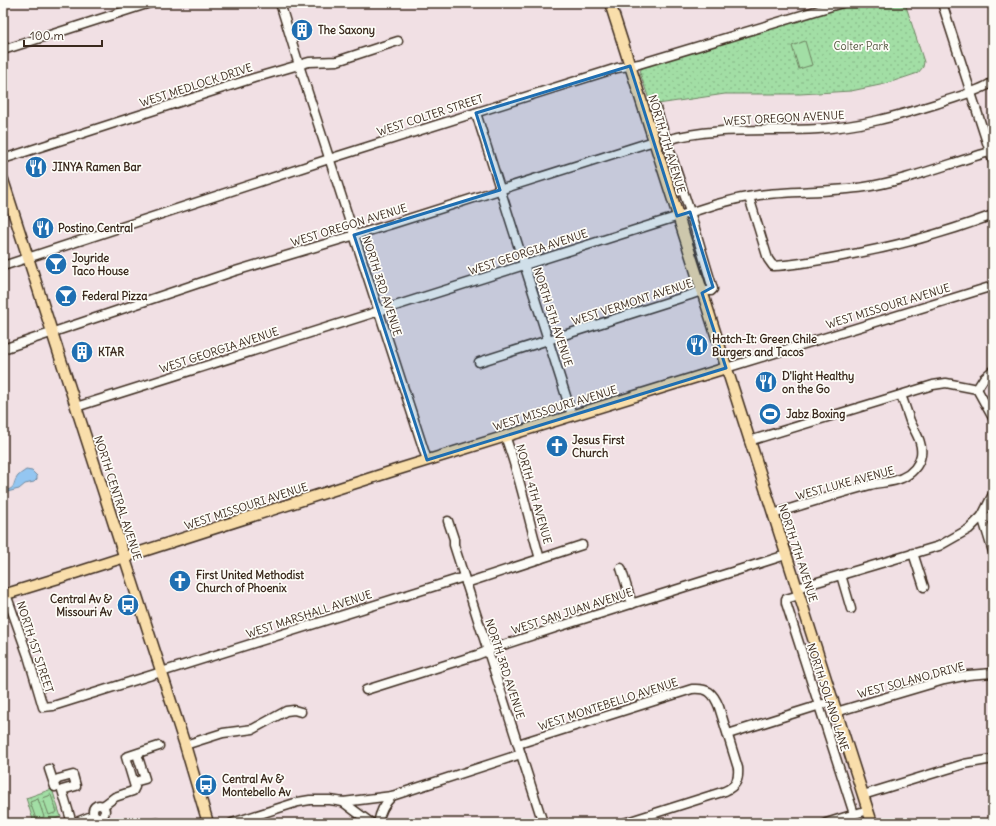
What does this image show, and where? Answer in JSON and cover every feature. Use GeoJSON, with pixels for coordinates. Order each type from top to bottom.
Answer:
{"type":"FeatureCollection","features":[{"type":"Feature","properties":{"kind":"main road","name":"NORTH 7TH AVENUE"},"geometry":{"type":"LineString","coordinates":[[610,3],[872,823]]}},
{"type":"Feature","properties":{"kind":"main road","name":"NORTH CENTRAL AVENUE"},"geometry":{"type":"LineString","coordinates":[[4,184],[125,557],[185,745],[208,823]]}},
{"type":"Feature","properties":{"kind":"main road","name":"WEST MISSOURI AVENUE"},"geometry":{"type":"LineString","coordinates":[[5,595],[427,460],[726,368]]}},
{"type":"Feature","properties":{"kind":"street"},"geometry":{"type":"LineString","coordinates":[[3,50],[150,3]]}},
{"type":"Feature","properties":{"kind":"street","name":"NORTH 3RD AVENUE"},"geometry":{"type":"LineString","coordinates":[[280,3],[427,460]]}},
{"type":"Feature","properties":{"kind":"street","name":"WEST COLTER STREET"},"geometry":{"type":"LineString","coordinates":[[3,266],[329,159],[616,68],[630,66],[842,3]]}},
{"type":"Feature","properties":{"kind":"street"},"geometry":{"type":"LineString","coordinates":[[942,3],[992,151],[993,161]]}},
{"type":"Feature","properties":{"kind":"street","name":"WEST MEDLOCK DRIVE"},"geometry":{"type":"LineString","coordinates":[[3,159],[309,62],[337,61],[398,41]]}},
{"type":"Feature","properties":{"kind":"street","name":"WEST OREGON AVENUE"},"geometry":{"type":"LineString","coordinates":[[666,140],[733,130],[818,130],[866,124],[898,116],[971,92],[993,82]]}},
{"type":"Feature","properties":{"kind":"street","name":"NORTH 7TH AVENUE"},"geometry":{"type":"LineString","coordinates":[[656,108],[714,287],[710,291],[701,291]]}},
{"type":"Feature","properties":{"kind":"street","name":"NORTH 5TH AVENUE"},"geometry":{"type":"LineString","coordinates":[[476,113],[572,415]]}},
{"type":"Feature","properties":{"kind":"street","name":"WEST OREGON AVENUE"},"geometry":{"type":"LineString","coordinates":[[3,349],[232,272],[354,236],[654,141]]}},
{"type":"Feature","properties":{"kind":"street","name":"WEST GEORGIA AVENUE"},"geometry":{"type":"LineString","coordinates":[[76,407],[717,204],[768,194],[840,190],[878,185],[910,177],[992,151]]}},
{"type":"Feature","properties":{"kind":"street"},"geometry":{"type":"LineString","coordinates":[[749,197],[768,259],[773,266],[879,250],[938,234],[993,215]]}},
{"type":"Feature","properties":{"kind":"street","name":"WEST MISSOURI AVENUE"},"geometry":{"type":"LineString","coordinates":[[726,368],[993,286]]}},
{"type":"Feature","properties":{"kind":"street","name":"WEST VERMONT AVENUE"},"geometry":{"type":"LineString","coordinates":[[479,362],[701,291]]}},
{"type":"Feature","properties":{"kind":"street"},"geometry":{"type":"LineString","coordinates":[[977,389],[984,378],[993,370]]}},
{"type":"Feature","properties":{"kind":"street"},"geometry":{"type":"LineString","coordinates":[[749,441],[933,385],[946,383],[977,389]]}},
{"type":"Feature","properties":{"kind":"street"},"geometry":{"type":"LineString","coordinates":[[977,389],[993,418]]}},
{"type":"Feature","properties":{"kind":"street","name":"WEST LUKE AVENUE"},"geometry":{"type":"LineString","coordinates":[[773,514],[870,485],[901,479],[914,469],[921,455],[919,437],[910,420],[901,395]]}},
{"type":"Feature","properties":{"kind":"street","name":"NORTH 4TH AVENUE"},"geometry":{"type":"LineString","coordinates":[[505,436],[525,499],[531,528],[540,559]]}},
{"type":"Feature","properties":{"kind":"street"},"geometry":{"type":"LineString","coordinates":[[798,592],[841,575],[939,546],[969,529],[982,516],[993,494]]}},
{"type":"Feature","properties":{"kind":"street"},"geometry":{"type":"LineString","coordinates":[[982,516],[993,519]]}},
{"type":"Feature","properties":{"kind":"street"},"geometry":{"type":"LineString","coordinates":[[982,516],[993,552]]}},
{"type":"Feature","properties":{"kind":"street","name":"NORTH 3RD AVENUE"},"geometry":{"type":"LineString","coordinates":[[448,521],[487,651],[543,823]]}},
{"type":"Feature","properties":{"kind":"street","name":"WEST MARSHALL AVENUE"},"geometry":{"type":"LineString","coordinates":[[43,707],[53,706],[582,545]]}},
{"type":"Feature","properties":{"kind":"street"},"geometry":{"type":"LineString","coordinates":[[913,553],[924,587]]}},
{"type":"Feature","properties":{"kind":"street","name":"WEST SAN JUAN AVENUE"},"geometry":{"type":"LineString","coordinates":[[366,690],[786,555]]}},
{"type":"Feature","properties":{"kind":"street"},"geometry":{"type":"LineString","coordinates":[[621,568],[632,604]]}},
{"type":"Feature","properties":{"kind":"street"},"geometry":{"type":"LineString","coordinates":[[841,575],[851,609]]}},
{"type":"Feature","properties":{"kind":"street","name":"NORTH SOLANO LANE"},"geometry":{"type":"LineString","coordinates":[[798,592],[786,599],[786,603],[854,814]]}},
{"type":"Feature","properties":{"kind":"street","name":"NORTH 1ST STREET"},"geometry":{"type":"LineString","coordinates":[[5,595],[28,656],[43,707]]}},
{"type":"Feature","properties":{"kind":"street","name":"WEST SOLANO DRIVE"},"geometry":{"type":"LineString","coordinates":[[836,712],[944,680],[974,674],[993,673]]}},
{"type":"Feature","properties":{"kind":"street","name":"WEST MONTEBELLO AVENUE"},"geometry":{"type":"LineString","coordinates":[[518,744],[692,689],[706,690],[715,698],[728,734]]}},
{"type":"Feature","properties":{"kind":"street"},"geometry":{"type":"LineString","coordinates":[[624,823],[725,791],[734,786],[739,775],[728,734],[833,701]]}},
{"type":"Feature","properties":{"kind":"street"},"geometry":{"type":"LineString","coordinates":[[185,745],[223,733],[253,729],[286,711],[294,710],[301,712]]}},
{"type":"Feature","properties":{"kind":"street"},"geometry":{"type":"LineString","coordinates":[[62,790],[73,823],[99,818],[105,813],[103,806],[115,797],[133,791],[135,787],[126,757],[160,746]]}},
{"type":"Feature","properties":{"kind":"street"},"geometry":{"type":"LineString","coordinates":[[134,782],[145,779],[137,754]]}},
{"type":"Feature","properties":{"kind":"street"},"geometry":{"type":"LineString","coordinates":[[232,823],[304,801],[330,800],[342,802],[392,796],[521,754]]}},
{"type":"Feature","properties":{"kind":"street"},"geometry":{"type":"LineString","coordinates":[[863,795],[964,764],[993,759]]}},
{"type":"Feature","properties":{"kind":"street"},"geometry":{"type":"LineString","coordinates":[[49,769],[54,783],[56,788],[62,790],[76,786],[73,775],[58,779],[54,783]]}},
{"type":"Feature","properties":{"kind":"street"},"geometry":{"type":"LineString","coordinates":[[378,823],[385,803],[392,796]]}},
{"type":"Feature","properties":{"kind":"street"},"geometry":{"type":"LineString","coordinates":[[342,802],[371,823]]}},
{"type":"Feature","properties":{"kind":"street"},"geometry":{"type":"LineString","coordinates":[[826,823],[868,810]]}},
{"type":"Feature","properties":{"kind":"highlighted area"},"geometry":{"type":"Polygon","coordinates":[[[630,66],[677,216],[690,212],[713,287],[702,293],[726,368],[427,460],[354,235],[500,190],[476,113],[630,66]]]}},
{"type":"Feature","properties":{"kind":"green space","name":"Colter Park"},"geometry":{"type":"Polygon","coordinates":[[[856,3],[905,3],[924,62],[923,67],[918,73],[885,84],[851,91],[800,94],[725,94],[658,104],[650,102],[640,73],[641,69],[644,67],[856,3]]]}},
{"type":"Feature","properties":{"kind":"green space"},"geometry":{"type":"Polygon","coordinates":[[[805,41],[812,65],[799,69],[792,46],[805,41]]]}},
{"type":"Feature","properties":{"kind":"green space"},"geometry":{"type":"Polygon","coordinates":[[[52,789],[61,817],[42,823],[34,823],[26,798],[52,789]]]}},
{"type":"Feature","properties":{"kind":"green space"},"geometry":{"type":"Polygon","coordinates":[[[51,795],[57,812],[49,815],[43,798],[51,795]]]}},
{"type":"Feature","properties":{"kind":"green space"},"geometry":{"type":"Polygon","coordinates":[[[38,799],[44,817],[36,819],[30,802],[38,799]]]}},
{"type":"Feature","properties":{"kind":"water"},"geometry":{"type":"Polygon","coordinates":[[[26,470],[32,471],[37,476],[37,479],[34,482],[25,484],[19,489],[3,493],[3,491],[11,489],[14,486],[18,476],[26,470]]]}},
{"type":"Feature","properties":{"kind":"place","name":"The Saxony"},"geometry":{"type":"Point","coordinates":[302,30]}},
{"type":"Feature","properties":{"kind":"place","name":"JINYA Ramen Bar"},"geometry":{"type":"Point","coordinates":[36,167]}},
{"type":"Feature","properties":{"kind":"place","name":"Postino Central"},"geometry":{"type":"Point","coordinates":[43,228]}},
{"type":"Feature","properties":{"kind":"place","name":"Joyride Taco House"},"geometry":{"type":"Point","coordinates":[56,264]}},
{"type":"Feature","properties":{"kind":"place","name":"Federal Pizza"},"geometry":{"type":"Point","coordinates":[66,296]}},
{"type":"Feature","properties":{"kind":"place","name":"Hatch-It: Green Chile Burgers and Tacos"},"geometry":{"type":"Point","coordinates":[697,345]}},
{"type":"Feature","properties":{"kind":"place","name":"KTAR"},"geometry":{"type":"Point","coordinates":[82,352]}},
{"type":"Feature","properties":{"kind":"place","name":"D'light Healthy on the Go"},"geometry":{"type":"Point","coordinates":[766,382]}},
{"type":"Feature","properties":{"kind":"place","name":"Jabz Boxing"},"geometry":{"type":"Point","coordinates":[770,414]}},
{"type":"Feature","properties":{"kind":"place","name":"Jesus First Church"},"geometry":{"type":"Point","coordinates":[557,446]}},
{"type":"Feature","properties":{"kind":"place","name":"First United Methodist Church of Phoenix"},"geometry":{"type":"Point","coordinates":[180,581]}},
{"type":"Feature","properties":{"kind":"place","name":"Central Av & Missouri Av"},"geometry":{"type":"Point","coordinates":[128,605]}},
{"type":"Feature","properties":{"kind":"place","name":"Central Av & Montebello Av"},"geometry":{"type":"Point","coordinates":[206,785]}}]}
